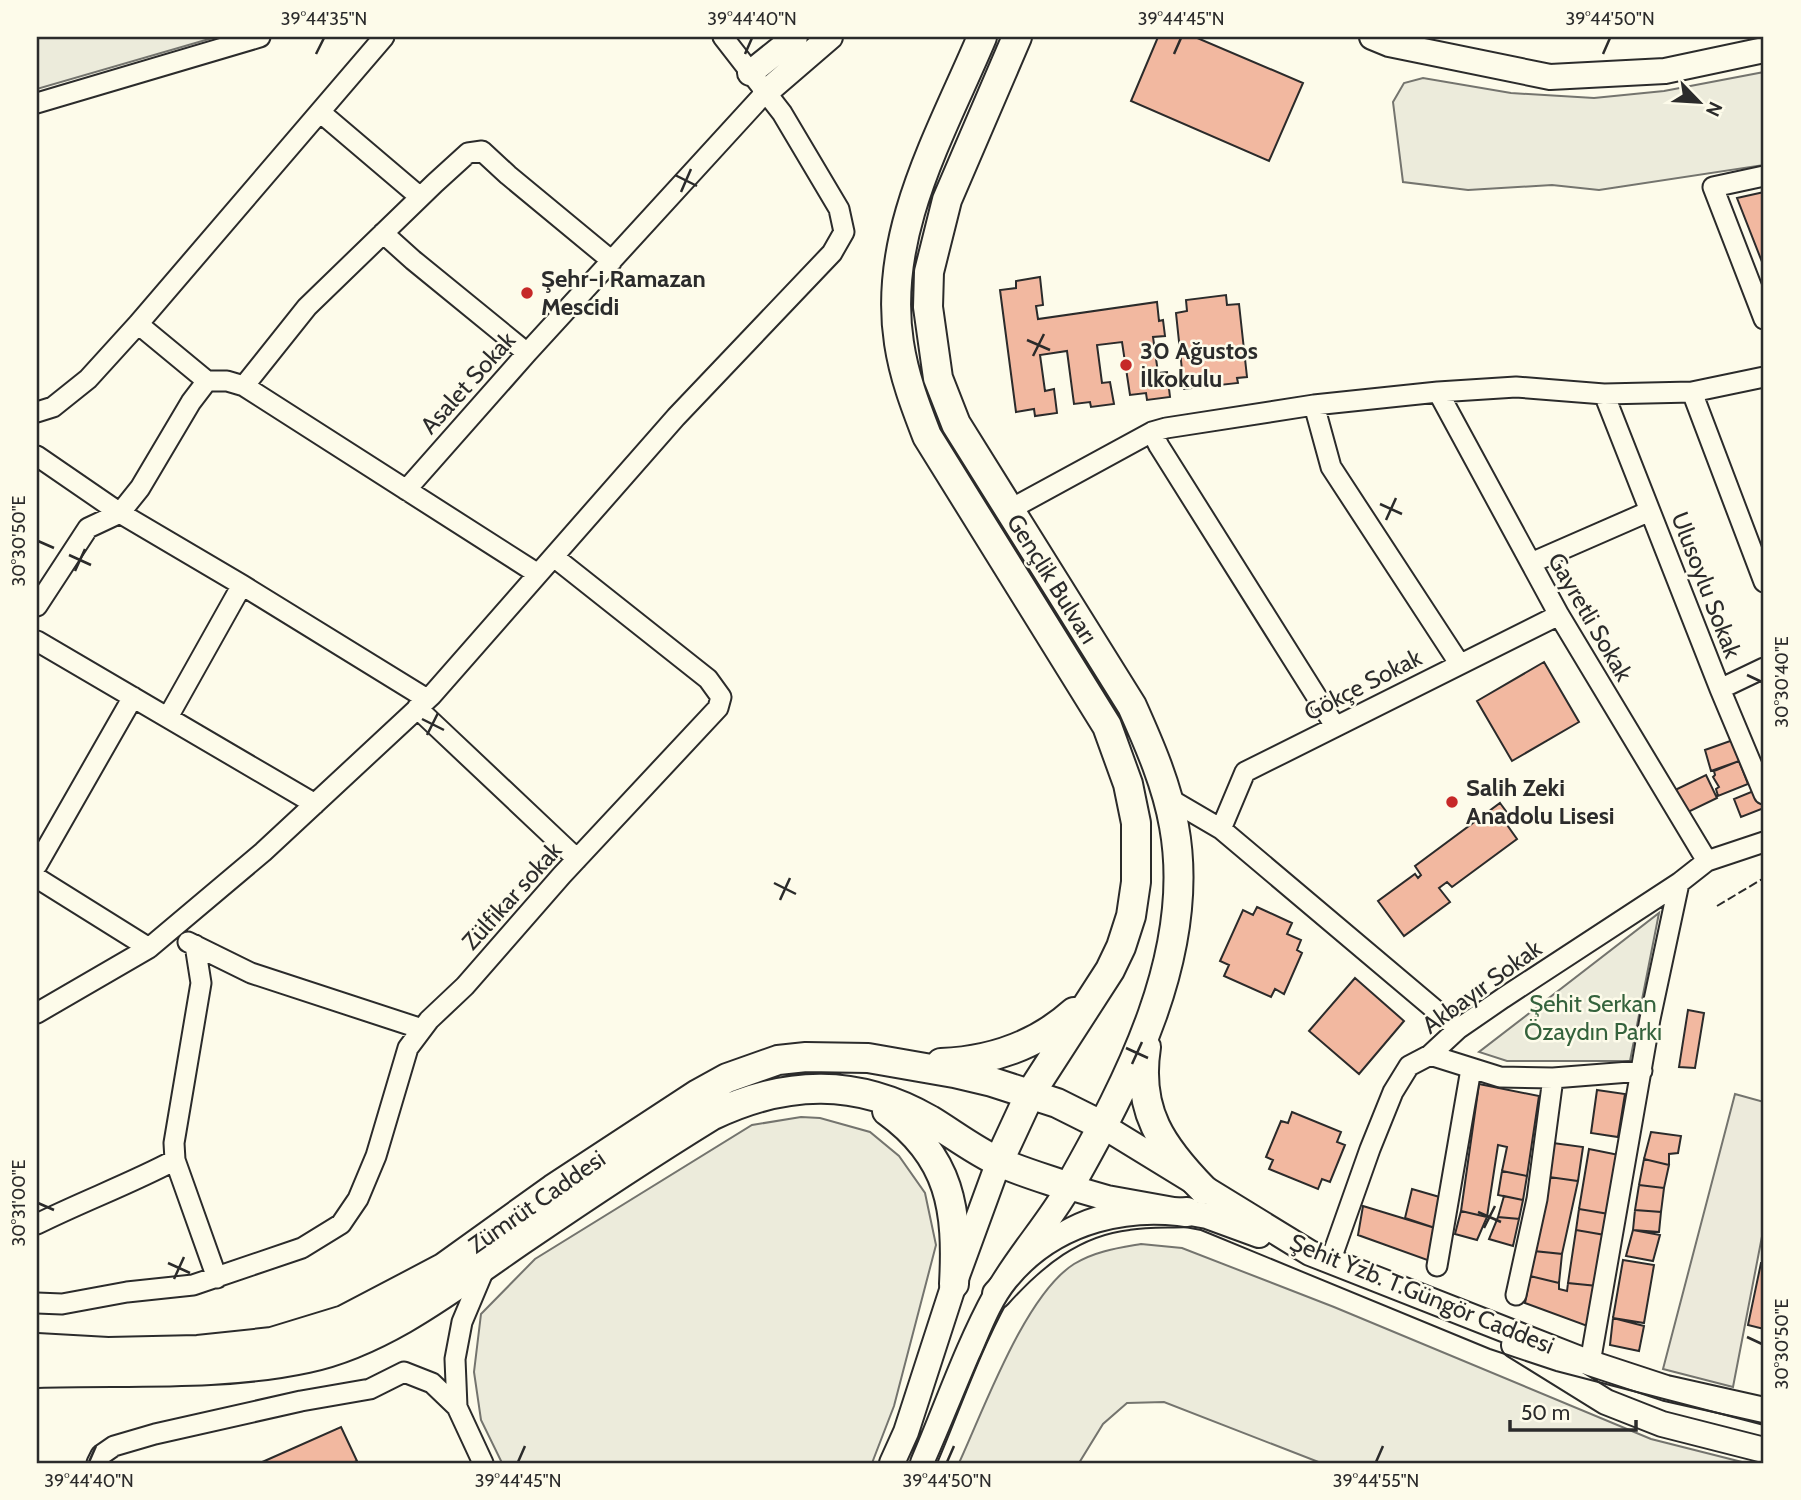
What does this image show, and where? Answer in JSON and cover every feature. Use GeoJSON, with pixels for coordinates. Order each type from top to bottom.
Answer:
{"type":"FeatureCollection","features":[{"type":"Feature","properties":{"kind":"highway","name":"Gençlik Bulvarı"},"geometry":{"type":"LineString","coordinates":[[982,37],[912,203],[902,240],[896,287],[899,342],[909,390],[927,436],[1107,726],[1128,783],[1136,823],[1138,853],[1130,916],[1121,947],[1110,970],[1030,1094],[999,1161]]}},
{"type":"Feature","properties":{"kind":"highway","name":"Gençlik Bulvarı"},"geometry":{"type":"LineString","coordinates":[[1017,37],[947,200],[929,272],[928,307],[938,378],[956,424],[1132,706],[1168,798],[1178,858],[1178,897],[1173,934],[1149,1025],[1132,1068],[1069,1187]]}},
{"type":"Feature","properties":{"kind":"highway"},"geometry":{"type":"LineString","coordinates":[[908,1064],[987,1058],[1034,1040],[1072,1014],[1110,970]]}},
{"type":"Feature","properties":{"kind":"highway"},"geometry":{"type":"LineString","coordinates":[[997,1294],[1022,1265],[1043,1248],[1077,1229],[1126,1215],[1196,1201],[1150,1114],[1143,1063],[1149,1025]]}},
{"type":"Feature","properties":{"kind":"highway","name":"Zümrüt Caddesi"},"geometry":{"type":"LineString","coordinates":[[37,1348],[108,1352],[211,1349],[272,1342],[344,1320],[443,1268],[553,1189],[673,1109],[727,1078],[778,1060],[806,1057],[868,1058],[908,1064],[979,1079],[1030,1094],[1057,1103],[1103,1126]]}},
{"type":"Feature","properties":{"kind":"highway"},"geometry":{"type":"LineString","coordinates":[[829,1088],[870,1102],[906,1124],[940,1169],[953,1217],[956,1240],[954,1284]]}},
{"type":"Feature","properties":{"kind":"highway"},"geometry":{"type":"LineString","coordinates":[[37,1373],[253,1368],[310,1358],[348,1345],[409,1317],[711,1116],[758,1096],[792,1089],[829,1088],[890,1101],[928,1119],[999,1161],[1069,1187]]}},
{"type":"Feature","properties":{"kind":"main road"},"geometry":{"type":"LineString","coordinates":[[758,83],[795,37]]}},
{"type":"Feature","properties":{"kind":"main road"},"geometry":{"type":"LineString","coordinates":[[758,83],[830,37]]}},
{"type":"Feature","properties":{"kind":"main road"},"geometry":{"type":"LineString","coordinates":[[1384,39],[1550,76],[1665,71],[1764,50]]}},
{"type":"Feature","properties":{"kind":"main road","name":"Şehit Yzb. T.Güngör Caddesi"},"geometry":{"type":"LineString","coordinates":[[1103,1126],[1196,1201],[1320,1257],[1590,1363],[1666,1388],[1764,1410]]}},
{"type":"Feature","properties":{"kind":"main road"},"geometry":{"type":"LineString","coordinates":[[892,1463],[926,1374],[954,1284],[999,1161]]}},
{"type":"Feature","properties":{"kind":"main road"},"geometry":{"type":"LineString","coordinates":[[923,1463],[982,1322],[1013,1267],[1069,1187],[1107,1198],[1196,1201]]}},
{"type":"Feature","properties":{"kind":"main road"},"geometry":{"type":"LineString","coordinates":[[1460,1311],[1606,1402],[1662,1424],[1764,1450]]}},
{"type":"Feature","properties":{"kind":"street"},"geometry":{"type":"LineString","coordinates":[[37,103],[260,37]]}},
{"type":"Feature","properties":{"kind":"street"},"geometry":{"type":"LineString","coordinates":[[37,412],[53,407],[88,379],[384,37]]}},
{"type":"Feature","properties":{"kind":"street"},"geometry":{"type":"LineString","coordinates":[[37,1013],[149,948],[169,932],[263,852],[422,704],[676,417],[832,253],[844,232],[839,209],[782,113],[723,37]]}},
{"type":"Feature","properties":{"kind":"street","name":"Asalet Sokak"},"geometry":{"type":"LineString","coordinates":[[406,490],[612,261],[758,83]]}},
{"type":"Feature","properties":{"kind":"street"},"geometry":{"type":"LineString","coordinates":[[320,112],[420,197]]}},
{"type":"Feature","properties":{"kind":"street"},"geometry":{"type":"LineString","coordinates":[[244,386],[307,307],[468,153],[482,151],[612,261]]}},
{"type":"Feature","properties":{"kind":"street"},"geometry":{"type":"LineString","coordinates":[[1764,176],[1713,187],[1764,319]]}},
{"type":"Feature","properties":{"kind":"street"},"geometry":{"type":"LineString","coordinates":[[383,233],[527,353]]}},
{"type":"Feature","properties":{"kind":"street"},"geometry":{"type":"LineString","coordinates":[[138,324],[207,381],[227,381],[244,386],[538,574]]}},
{"type":"Feature","properties":{"kind":"street"},"geometry":{"type":"LineString","coordinates":[[1009,510],[1152,432],[1314,405],[1438,392],[1516,387],[1604,394],[1692,392],[1764,377]]}},
{"type":"Feature","properties":{"kind":"street"},"geometry":{"type":"LineString","coordinates":[[37,606],[88,527],[120,513],[140,488],[191,402],[207,381]]}},
{"type":"Feature","properties":{"kind":"street","name":"Gayretli Sokak"},"geometry":{"type":"LineString","coordinates":[[1438,392],[1559,615],[1707,861]]}},
{"type":"Feature","properties":{"kind":"street"},"geometry":{"type":"LineString","coordinates":[[1692,392],[1764,583]]}},
{"type":"Feature","properties":{"kind":"street","name":"Ulusoylu Sokak"},"geometry":{"type":"LineString","coordinates":[[1604,394],[1764,794]]}},
{"type":"Feature","properties":{"kind":"street"},"geometry":{"type":"LineString","coordinates":[[1314,405],[1331,467],[1459,663]]}},
{"type":"Feature","properties":{"kind":"street"},"geometry":{"type":"LineString","coordinates":[[1152,432],[1335,726]]}},
{"type":"Feature","properties":{"kind":"street"},"geometry":{"type":"LineString","coordinates":[[37,456],[120,513],[242,585],[422,704],[576,859]]}},
{"type":"Feature","properties":{"kind":"street"},"geometry":{"type":"LineString","coordinates":[[1531,563],[1650,512]]}},
{"type":"Feature","properties":{"kind":"street","name":"Zülfikar sokak"},"geometry":{"type":"LineString","coordinates":[[37,1303],[62,1304],[127,1292],[193,1285],[302,1248],[341,1224],[358,1199],[376,1156],[408,1048],[422,1029],[465,986],[576,859],[719,708],[721,697],[708,680],[554,557]]}},
{"type":"Feature","properties":{"kind":"street"},"geometry":{"type":"LineString","coordinates":[[168,717],[242,585]]}},
{"type":"Feature","properties":{"kind":"street","name":"Gökçe Sokak"},"geometry":{"type":"LineString","coordinates":[[1221,829],[1245,772],[1559,615]]}},
{"type":"Feature","properties":{"kind":"street"},"geometry":{"type":"LineString","coordinates":[[37,641],[315,804]]}},
{"type":"Feature","properties":{"kind":"street"},"geometry":{"type":"LineString","coordinates":[[1720,689],[1764,668]]}},
{"type":"Feature","properties":{"kind":"street"},"geometry":{"type":"LineString","coordinates":[[37,865],[134,697]]}},
{"type":"Feature","properties":{"kind":"street"},"geometry":{"type":"LineString","coordinates":[[1168,798],[1221,829],[1458,1029]]}},
{"type":"Feature","properties":{"kind":"street","name":"Akbayır Sokak"},"geometry":{"type":"LineString","coordinates":[[1320,1257],[1394,1092],[1409,1066],[1430,1055],[1458,1029],[1679,883],[1707,861],[1764,842]]}},
{"type":"Feature","properties":{"kind":"street"},"geometry":{"type":"LineString","coordinates":[[37,878],[149,948]]}},
{"type":"Feature","properties":{"kind":"street"},"geometry":{"type":"LineString","coordinates":[[1590,1363],[1642,1071],[1679,883]]}},
{"type":"Feature","properties":{"kind":"street"},"geometry":{"type":"LineString","coordinates":[[169,932],[251,973],[422,1029]]}},
{"type":"Feature","properties":{"kind":"street"},"geometry":{"type":"LineString","coordinates":[[195,945],[201,983],[174,1143],[175,1160],[217,1278]]}},
{"type":"Feature","properties":{"kind":"street"},"geometry":{"type":"LineString","coordinates":[[1430,1055],[1500,1077],[1553,1078],[1642,1071]]}},
{"type":"Feature","properties":{"kind":"street"},"geometry":{"type":"LineString","coordinates":[[1437,1266],[1471,1069]]}},
{"type":"Feature","properties":{"kind":"street"},"geometry":{"type":"LineString","coordinates":[[1516,1295],[1537,1199],[1553,1078]]}},
{"type":"Feature","properties":{"kind":"street"},"geometry":{"type":"LineString","coordinates":[[37,1224],[73,1206],[139,1180],[175,1160]]}},
{"type":"Feature","properties":{"kind":"street"},"geometry":{"type":"LineString","coordinates":[[457,1407],[455,1359],[462,1322],[486,1264]]}},
{"type":"Feature","properties":{"kind":"street"},"geometry":{"type":"LineString","coordinates":[[97,1463],[101,1455],[114,1446],[274,1407],[370,1389],[404,1372],[432,1383],[457,1407],[484,1463]]}},
{"type":"Feature","properties":{"kind":"green space"},"geometry":{"type":"Polygon","coordinates":[[[37,37],[216,37],[37,89],[37,37]]]}},
{"type":"Feature","properties":{"kind":"green space"},"geometry":{"type":"Polygon","coordinates":[[[1764,72],[1764,165],[1599,190],[1552,185],[1468,190],[1403,182],[1393,102],[1404,83],[1423,78],[1511,93],[1594,98],[1664,91],[1764,72]]]}},
{"type":"Feature","properties":{"kind":"green space","name":"Şehit Serkan Özaydın Parkı"},"geometry":{"type":"Polygon","coordinates":[[[1659,913],[1630,1061],[1507,1061],[1479,1052],[1659,913]]]}},
{"type":"Feature","properties":{"kind":"green space"},"geometry":{"type":"Polygon","coordinates":[[[801,1117],[820,1118],[870,1132],[899,1156],[925,1193],[936,1245],[894,1406],[872,1463],[502,1463],[481,1420],[474,1372],[481,1314],[535,1259],[752,1125],[801,1117]]]}},
{"type":"Feature","properties":{"kind":"green space"},"geometry":{"type":"Polygon","coordinates":[[[1141,1244],[1182,1248],[1334,1307],[1651,1439],[1746,1463],[1321,1463],[1164,1402],[1127,1403],[1103,1424],[1079,1463],[959,1463],[1007,1355],[1039,1301],[1056,1279],[1074,1264],[1090,1256],[1141,1244]]]}},
{"type":"Feature","properties":{"kind":"shaded area"},"geometry":{"type":"Polygon","coordinates":[[[1735,1094],[1764,1102],[1764,1226],[1733,1387],[1663,1369],[1735,1094]]]}},
{"type":"Feature","properties":{"kind":"building"},"geometry":{"type":"Polygon","coordinates":[[[1158,37],[1195,37],[1303,83],[1269,161],[1131,101],[1158,37]]]}},
{"type":"Feature","properties":{"kind":"building"},"geometry":{"type":"Polygon","coordinates":[[[1764,192],[1764,267],[1737,198],[1764,192]]]}},
{"type":"Feature","properties":{"kind":"building"},"geometry":{"type":"Polygon","coordinates":[[[1040,277],[1043,305],[1036,306],[1038,319],[1157,302],[1159,321],[1163,320],[1165,336],[1153,337],[1158,373],[1167,372],[1170,397],[1147,400],[1146,393],[1130,395],[1122,342],[1097,345],[1102,383],[1110,382],[1114,404],[1091,407],[1090,402],[1074,404],[1067,351],[1040,355],[1045,391],[1054,389],[1057,413],[1035,416],[1034,409],[1016,412],[1000,290],[1016,288],[1016,281],[1040,277]]]}},
{"type":"Feature","properties":{"kind":"building"},"geometry":{"type":"Polygon","coordinates":[[[1226,295],[1227,305],[1239,304],[1247,377],[1237,378],[1238,383],[1184,389],[1176,313],[1187,311],[1186,300],[1226,295]]]}},
{"type":"Feature","properties":{"kind":"building"},"geometry":{"type":"Polygon","coordinates":[[[1544,662],[1579,722],[1512,761],[1477,701],[1544,662]]]}},
{"type":"Feature","properties":{"kind":"building"},"geometry":{"type":"Polygon","coordinates":[[[1733,740],[1742,760],[1711,771],[1705,750],[1733,740]]]}},
{"type":"Feature","properties":{"kind":"building"},"geometry":{"type":"Polygon","coordinates":[[[1739,761],[1748,784],[1718,796],[1716,789],[1719,787],[1713,777],[1714,771],[1739,761]]]}},
{"type":"Feature","properties":{"kind":"building"},"geometry":{"type":"Polygon","coordinates":[[[1706,775],[1717,798],[1684,814],[1673,791],[1706,775]]]}},
{"type":"Feature","properties":{"kind":"building"},"geometry":{"type":"Polygon","coordinates":[[[1756,790],[1764,808],[1741,817],[1734,799],[1756,790]]]}},
{"type":"Feature","properties":{"kind":"building"},"geometry":{"type":"Polygon","coordinates":[[[1500,803],[1511,818],[1505,822],[1517,839],[1452,887],[1447,882],[1439,888],[1450,902],[1404,936],[1378,901],[1415,874],[1418,878],[1421,875],[1415,866],[1500,803]]]}},
{"type":"Feature","properties":{"kind":"building"},"geometry":{"type":"Polygon","coordinates":[[[1257,907],[1292,923],[1287,934],[1301,940],[1297,950],[1302,953],[1284,994],[1275,989],[1271,997],[1224,976],[1229,965],[1220,961],[1243,910],[1253,915],[1257,907]]]}},
{"type":"Feature","properties":{"kind":"building"},"geometry":{"type":"Polygon","coordinates":[[[1355,978],[1404,1021],[1359,1074],[1309,1031],[1355,978]]]}},
{"type":"Feature","properties":{"kind":"building"},"geometry":{"type":"Polygon","coordinates":[[[1688,1010],[1704,1013],[1695,1068],[1679,1067],[1688,1010]]]}},
{"type":"Feature","properties":{"kind":"building"},"geometry":{"type":"Polygon","coordinates":[[[1479,1084],[1539,1096],[1527,1176],[1502,1171],[1507,1147],[1498,1145],[1487,1217],[1461,1211],[1479,1084]]]}},
{"type":"Feature","properties":{"kind":"building"},"geometry":{"type":"Polygon","coordinates":[[[1597,1090],[1625,1094],[1618,1137],[1591,1133],[1597,1090]]]}},
{"type":"Feature","properties":{"kind":"building"},"geometry":{"type":"Polygon","coordinates":[[[1292,1112],[1341,1132],[1337,1142],[1345,1145],[1330,1182],[1322,1179],[1318,1189],[1269,1169],[1273,1160],[1266,1157],[1281,1121],[1288,1123],[1292,1112]]]}},
{"type":"Feature","properties":{"kind":"building"},"geometry":{"type":"Polygon","coordinates":[[[1651,1132],[1681,1136],[1678,1153],[1669,1154],[1669,1165],[1644,1159],[1651,1132]]]}},
{"type":"Feature","properties":{"kind":"building"},"geometry":{"type":"Polygon","coordinates":[[[1553,1143],[1583,1147],[1578,1181],[1549,1177],[1553,1143]]]}},
{"type":"Feature","properties":{"kind":"building"},"geometry":{"type":"Polygon","coordinates":[[[1589,1149],[1619,1155],[1609,1214],[1579,1209],[1589,1149]]]}},
{"type":"Feature","properties":{"kind":"building"},"geometry":{"type":"Polygon","coordinates":[[[1644,1159],[1669,1165],[1664,1188],[1639,1185],[1644,1159]]]}},
{"type":"Feature","properties":{"kind":"building"},"geometry":{"type":"Polygon","coordinates":[[[1502,1171],[1527,1176],[1523,1200],[1498,1195],[1502,1171]]]}},
{"type":"Feature","properties":{"kind":"building"},"geometry":{"type":"Polygon","coordinates":[[[1549,1177],[1578,1181],[1562,1254],[1534,1251],[1549,1177]]]}},
{"type":"Feature","properties":{"kind":"building"},"geometry":{"type":"Polygon","coordinates":[[[1639,1185],[1664,1188],[1661,1212],[1635,1210],[1639,1185]]]}},
{"type":"Feature","properties":{"kind":"building"},"geometry":{"type":"Polygon","coordinates":[[[1412,1189],[1443,1198],[1435,1228],[1405,1218],[1412,1189]]]}},
{"type":"Feature","properties":{"kind":"building"},"geometry":{"type":"Polygon","coordinates":[[[1504,1196],[1523,1200],[1519,1219],[1498,1217],[1504,1196]]]}},
{"type":"Feature","properties":{"kind":"building"},"geometry":{"type":"Polygon","coordinates":[[[1363,1206],[1435,1228],[1430,1261],[1358,1235],[1363,1206]]]}},
{"type":"Feature","properties":{"kind":"building"},"geometry":{"type":"Polygon","coordinates":[[[1579,1209],[1609,1214],[1605,1235],[1576,1230],[1579,1209]]]}},
{"type":"Feature","properties":{"kind":"building"},"geometry":{"type":"Polygon","coordinates":[[[1635,1210],[1661,1212],[1659,1232],[1633,1230],[1635,1210]]]}},
{"type":"Feature","properties":{"kind":"building"},"geometry":{"type":"Polygon","coordinates":[[[1461,1211],[1487,1217],[1477,1240],[1455,1234],[1461,1211]]]}},
{"type":"Feature","properties":{"kind":"building"},"geometry":{"type":"Polygon","coordinates":[[[1498,1217],[1519,1219],[1513,1246],[1489,1239],[1498,1217]]]}},
{"type":"Feature","properties":{"kind":"building"},"geometry":{"type":"Polygon","coordinates":[[[1576,1230],[1605,1235],[1597,1286],[1568,1283],[1576,1230]]]}},
{"type":"Feature","properties":{"kind":"building"},"geometry":{"type":"Polygon","coordinates":[[[1633,1230],[1660,1235],[1653,1261],[1626,1256],[1633,1230]]]}},
{"type":"Feature","properties":{"kind":"building"},"geometry":{"type":"Polygon","coordinates":[[[1534,1251],[1562,1254],[1559,1283],[1530,1276],[1534,1251]]]}},
{"type":"Feature","properties":{"kind":"building"},"geometry":{"type":"Polygon","coordinates":[[[1623,1260],[1654,1265],[1644,1323],[1613,1318],[1623,1260]]]}},
{"type":"Feature","properties":{"kind":"building"},"geometry":{"type":"Polygon","coordinates":[[[1761,1263],[1764,1263],[1764,1329],[1748,1325],[1761,1263]]]}},
{"type":"Feature","properties":{"kind":"building"},"geometry":{"type":"Polygon","coordinates":[[[1530,1276],[1559,1283],[1559,1289],[1567,1291],[1568,1283],[1597,1286],[1590,1327],[1525,1303],[1530,1276]]]}},
{"type":"Feature","properties":{"kind":"building"},"geometry":{"type":"Polygon","coordinates":[[[1613,1318],[1644,1326],[1639,1351],[1610,1345],[1613,1318]]]}},
{"type":"Feature","properties":{"kind":"building"},"geometry":{"type":"Polygon","coordinates":[[[341,1427],[357,1461],[260,1463],[341,1427]]]}},
{"type":"Feature","properties":{"kind":"tram line"},"geometry":{"type":"LineString","coordinates":[[935,1463],[995,1322],[1016,1287],[1034,1268],[1076,1241],[1100,1232],[1150,1225],[1201,1230],[1490,1349],[1556,1371],[1764,1425]]}},
{"type":"Feature","properties":{"kind":"fence"},"geometry":{"type":"LineString","coordinates":[[1717,906],[1764,878]]}},
{"type":"Feature","properties":{"kind":"place","name":"Şehr-i Ramazan Mescidi"},"geometry":{"type":"Point","coordinates":[527,293]}},
{"type":"Feature","properties":{"kind":"place","name":"30 Ağustos İlkokulu"},"geometry":{"type":"Point","coordinates":[1126,365]}},
{"type":"Feature","properties":{"kind":"place","name":"Salih Zeki Anadolu Lisesi"},"geometry":{"type":"Point","coordinates":[1452,802]}}]}
